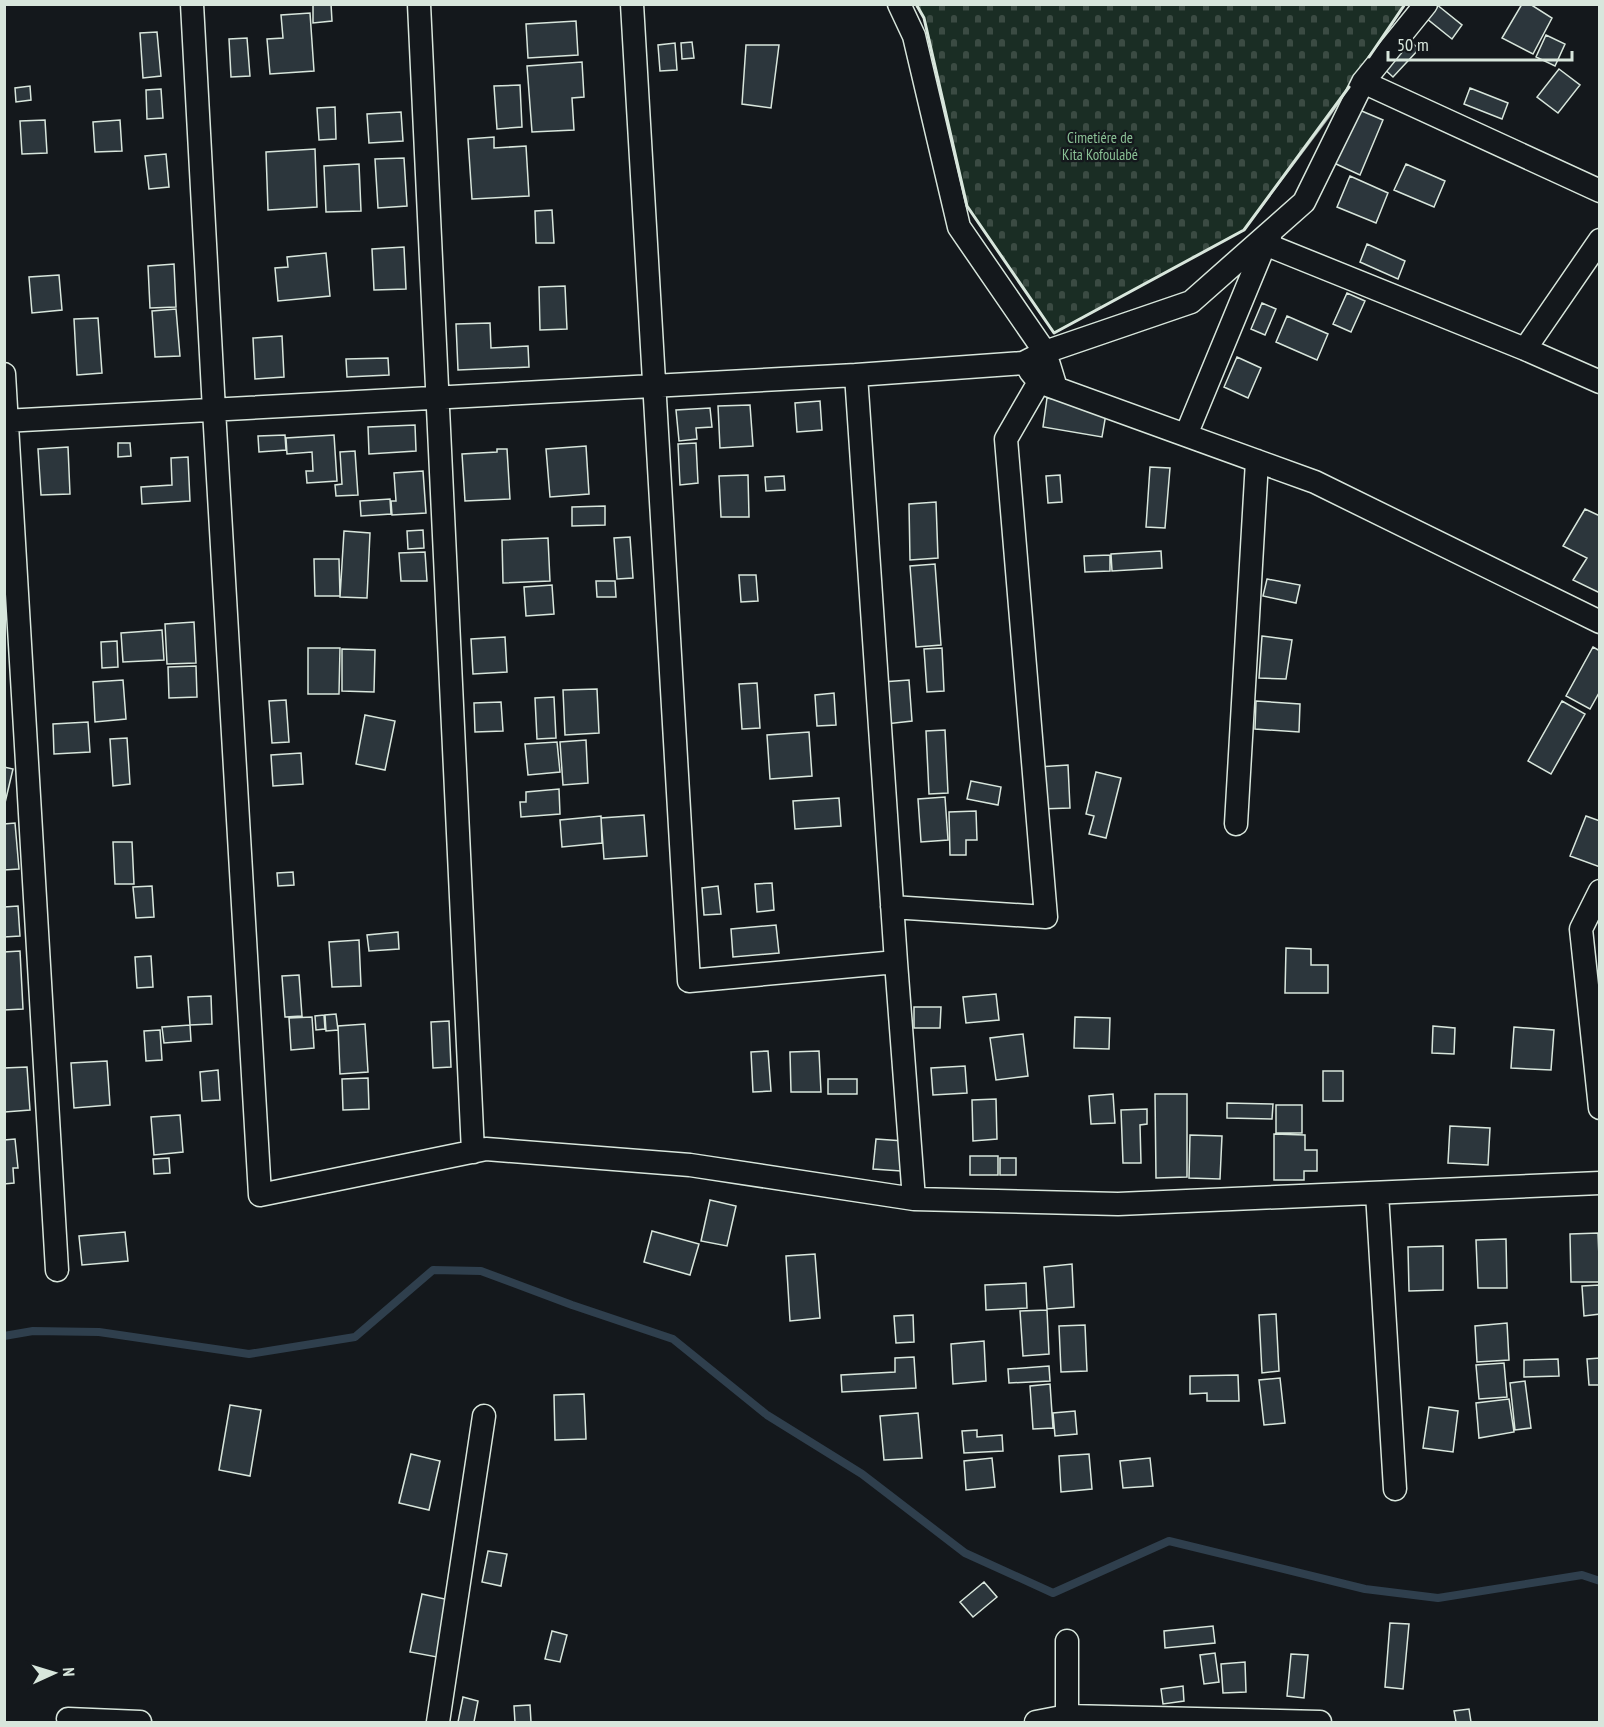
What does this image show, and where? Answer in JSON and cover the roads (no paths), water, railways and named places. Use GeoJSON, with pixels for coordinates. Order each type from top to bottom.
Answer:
{"type":"FeatureCollection","features":[{"type":"Feature","properties":{"kind":"street"},"geometry":{"type":"LineString","coordinates":[[192,4],[260,1195],[486,1149],[690,1165],[914,1199],[1118,1204],[1599,1183]]}},
{"type":"Feature","properties":{"kind":"street"},"geometry":{"type":"LineString","coordinates":[[419,4],[473,1152]]}},
{"type":"Feature","properties":{"kind":"street"},"geometry":{"type":"LineString","coordinates":[[633,4],[689,981],[896,962]]}},
{"type":"Feature","properties":{"kind":"street"},"geometry":{"type":"LineString","coordinates":[[892,907],[1046,917],[1006,439],[1047,385],[1045,352],[959,227],[914,36],[899,4]]}},
{"type":"Feature","properties":{"kind":"street"},"geometry":{"type":"LineString","coordinates":[[1186,435],[1265,244],[1304,202],[1364,82],[1426,4]]}},
{"type":"Feature","properties":{"kind":"street"},"geometry":{"type":"LineString","coordinates":[[1364,82],[1599,191]]}},
{"type":"Feature","properties":{"kind":"street"},"geometry":{"type":"LineString","coordinates":[[6,421],[856,375],[1023,363],[1045,352],[1191,302],[1304,202]]}},
{"type":"Feature","properties":{"kind":"street"},"geometry":{"type":"LineString","coordinates":[[1525,349],[1599,240]]}},
{"type":"Feature","properties":{"kind":"street"},"geometry":{"type":"LineString","coordinates":[[1265,244],[1525,349],[1599,382]]}},
{"type":"Feature","properties":{"kind":"street"},"geometry":{"type":"LineString","coordinates":[[1023,363],[1047,385],[1315,482],[1599,622]]}},
{"type":"Feature","properties":{"kind":"street"},"geometry":{"type":"LineString","coordinates":[[4,374],[57,1270]]}},
{"type":"Feature","properties":{"kind":"street"},"geometry":{"type":"LineString","coordinates":[[856,375],[914,1199]]}},
{"type":"Feature","properties":{"kind":"street"},"geometry":{"type":"LineString","coordinates":[[1236,824],[1257,461]]}},
{"type":"Feature","properties":{"kind":"street"},"geometry":{"type":"LineString","coordinates":[[1599,891],[1581,929],[1599,1108]]}},
{"type":"Feature","properties":{"kind":"street"},"geometry":{"type":"LineString","coordinates":[[1377,1193],[1395,1490]]}},
{"type":"Feature","properties":{"kind":"street"},"geometry":{"type":"LineString","coordinates":[[438,1722],[484,1416]]}},
{"type":"Feature","properties":{"kind":"street"},"geometry":{"type":"LineString","coordinates":[[1066,1641],[1067,1716]]}},
{"type":"Feature","properties":{"kind":"street"},"geometry":{"type":"LineString","coordinates":[[1036,1722],[1067,1716],[1320,1722]]}},
{"type":"Feature","properties":{"kind":"street"},"geometry":{"type":"LineString","coordinates":[[68,1719],[140,1722]]}},
{"type":"Feature","properties":{"kind":"waterway"},"geometry":{"type":"LineString","coordinates":[[4,1336],[33,1331],[99,1332],[249,1354],[355,1337],[433,1270],[481,1271],[673,1339],[767,1415],[862,1474],[965,1553],[1053,1593],[1169,1541],[1365,1589],[1438,1598],[1582,1575],[1600,1581]]}},
{"type":"Feature","properties":{"kind":"park label","name":"Cimetiére de Kita Kofoulabé"},"geometry":{"type":"Point","coordinates":[1100,146]}}]}
